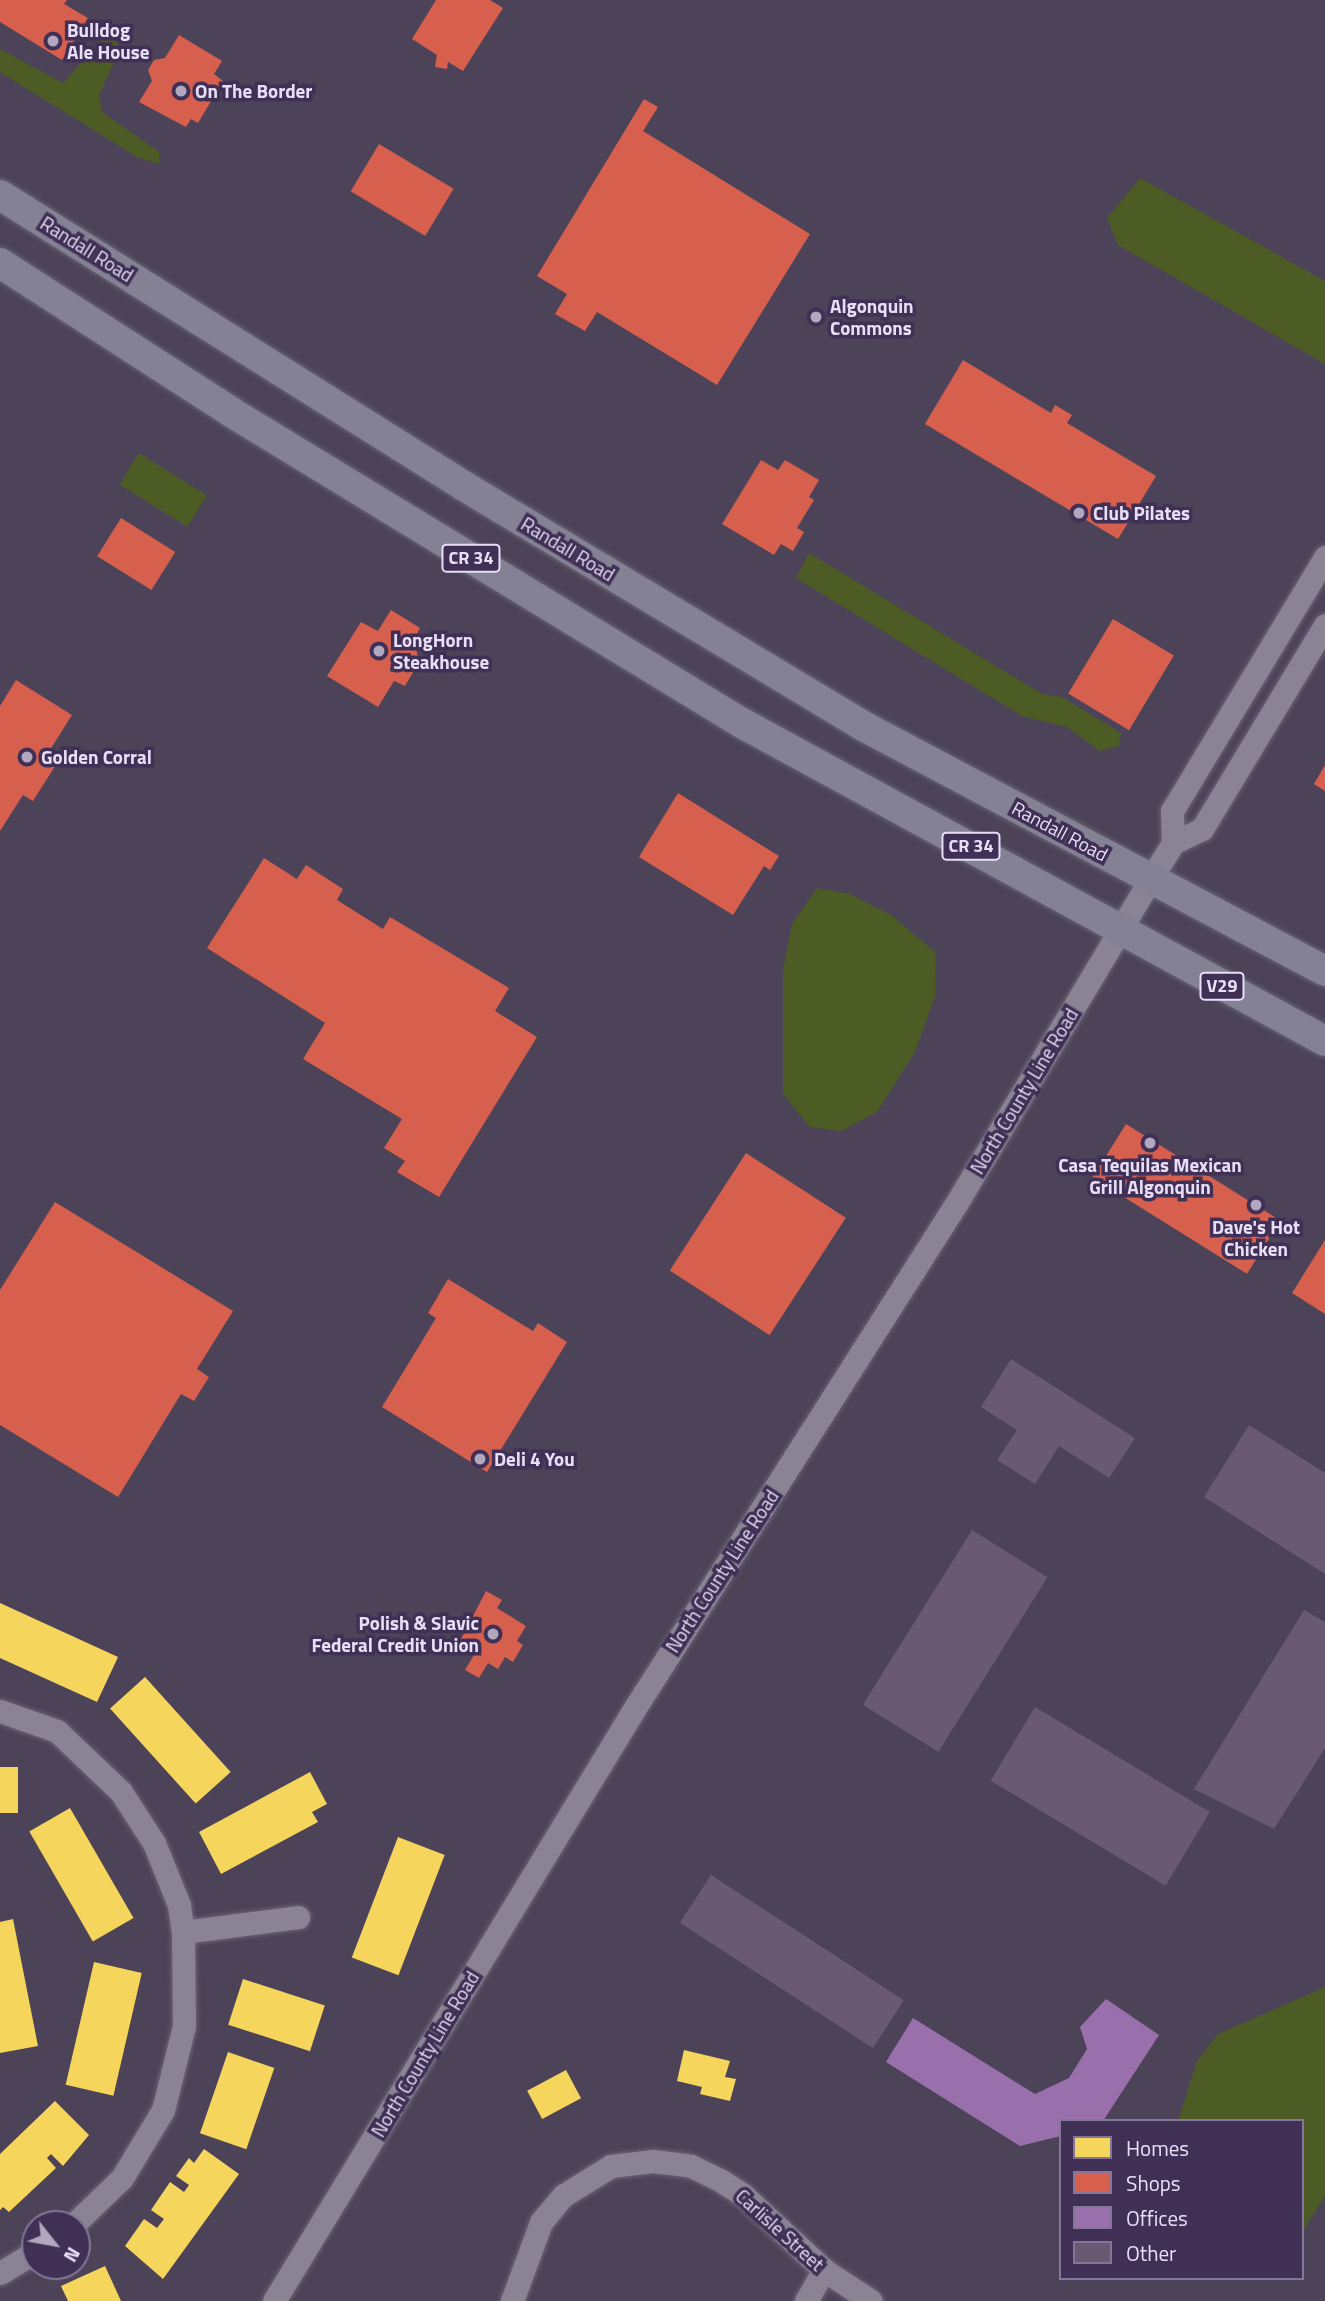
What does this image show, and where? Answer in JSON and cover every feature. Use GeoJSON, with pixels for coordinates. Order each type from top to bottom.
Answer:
{"type":"FeatureCollection","features":[{"type":"Feature","properties":{"kind":"main road","name":"Randall Road"},"geometry":{"type":"LineString","coordinates":[[0,195],[728,646],[865,727],[1325,971]]}},
{"type":"Feature","properties":{"kind":"main road","name":"CR 34"},"geometry":{"type":"LineString","coordinates":[[0,263],[231,412],[740,722],[1121,929]]}},
{"type":"Feature","properties":{"kind":"main road","name":"V29"},"geometry":{"type":"LineString","coordinates":[[1121,929],[1325,1041]]}},
{"type":"Feature","properties":{"kind":"street"},"geometry":{"type":"LineString","coordinates":[[1173,843],[1172,811],[1325,556]]}},
{"type":"Feature","properties":{"kind":"street","name":"North County Line Road"},"geometry":{"type":"LineString","coordinates":[[274,2301],[634,1711],[956,1205],[1151,878],[1173,843],[1202,829],[1325,625]]}},
{"type":"Feature","properties":{"kind":"street"},"geometry":{"type":"LineString","coordinates":[[0,1711],[57,1731],[121,1792],[154,1843],[179,1905],[183,1932],[184,2026],[163,2110],[122,2178],[89,2210]]}},
{"type":"Feature","properties":{"kind":"street"},"geometry":{"type":"LineString","coordinates":[[183,1932],[298,1917]]}},
{"type":"Feature","properties":{"kind":"street","name":"Carlisle Street"},"geometry":{"type":"LineString","coordinates":[[512,2301],[541,2222],[585,2181],[631,2161],[691,2166],[720,2180],[754,2204],[824,2270],[871,2301]]}},
{"type":"Feature","properties":{"kind":"street"},"geometry":{"type":"LineString","coordinates":[[0,2273],[21,2260]]}},
{"type":"Feature","properties":{"kind":"street"},"geometry":{"type":"LineString","coordinates":[[806,2301],[824,2270]]}},
{"type":"Feature","properties":{"kind":"shaded area"},"geometry":{"type":"Polygon","coordinates":[[[103,38],[116,41],[120,49],[99,95],[102,112],[159,152],[159,164],[137,157],[0,72],[0,49],[63,83],[103,38]]]}},
{"type":"Feature","properties":{"kind":"shaded area"},"geometry":{"type":"Polygon","coordinates":[[[1140,178],[1325,281],[1325,364],[1118,245],[1107,218],[1140,178]]]}},
{"type":"Feature","properties":{"kind":"shaded area"},"geometry":{"type":"Polygon","coordinates":[[[139,453],[207,495],[187,527],[119,484],[139,453]]]}},
{"type":"Feature","properties":{"kind":"shaded area"},"geometry":{"type":"Polygon","coordinates":[[[809,553],[1042,694],[1062,697],[1121,733],[1119,746],[1100,751],[1067,727],[1022,716],[796,578],[809,553]]]}},
{"type":"Feature","properties":{"kind":"shaded area"},"geometry":{"type":"Polygon","coordinates":[[[817,888],[850,894],[891,915],[936,953],[935,996],[915,1052],[877,1112],[841,1131],[810,1127],[783,1094],[783,969],[792,924],[817,888]]]}},
{"type":"Feature","properties":{"kind":"shaded area"},"geometry":{"type":"Polygon","coordinates":[[[1325,1987],[1325,2196],[1304,2229],[1304,2119],[1179,2119],[1197,2061],[1218,2034],[1325,1987]]]}},
{"type":"Feature","properties":{"kind":"building: Homes"},"geometry":{"type":"Polygon","coordinates":[[[0,1603],[118,1657],[97,1702],[0,1658],[0,1603]]]}},
{"type":"Feature","properties":{"kind":"building: Homes"},"geometry":{"type":"Polygon","coordinates":[[[145,1677],[231,1772],[196,1804],[110,1708],[145,1677]]]}},
{"type":"Feature","properties":{"kind":"building: Homes"},"geometry":{"type":"Polygon","coordinates":[[[0,1767],[18,1767],[18,1813],[0,1813],[0,1767]]]}},
{"type":"Feature","properties":{"kind":"building: Homes"},"geometry":{"type":"Polygon","coordinates":[[[310,1772],[327,1804],[312,1812],[318,1822],[221,1874],[199,1832],[310,1772]]]}},
{"type":"Feature","properties":{"kind":"building: Homes"},"geometry":{"type":"Polygon","coordinates":[[[70,1808],[134,1918],[93,1941],[29,1832],[70,1808]]]}},
{"type":"Feature","properties":{"kind":"building: Homes"},"geometry":{"type":"Polygon","coordinates":[[[398,1837],[445,1855],[398,1975],[352,1957],[398,1837]]]}},
{"type":"Feature","properties":{"kind":"building: Homes"},"geometry":{"type":"Polygon","coordinates":[[[13,1919],[38,2046],[0,2053],[0,1922],[13,1919]]]}},
{"type":"Feature","properties":{"kind":"building: Homes"},"geometry":{"type":"Polygon","coordinates":[[[94,1962],[142,1973],[113,2096],[66,2085],[94,1962]]]}},
{"type":"Feature","properties":{"kind":"building: Homes"},"geometry":{"type":"Polygon","coordinates":[[[243,1979],[325,2006],[310,2051],[228,2025],[243,1979]]]}},
{"type":"Feature","properties":{"kind":"building: Homes"},"geometry":{"type":"Polygon","coordinates":[[[684,2050],[730,2061],[725,2077],[736,2079],[730,2101],[700,2094],[702,2087],[677,2081],[684,2050]]]}},
{"type":"Feature","properties":{"kind":"building: Homes"},"geometry":{"type":"Polygon","coordinates":[[[228,2052],[274,2068],[246,2149],[200,2133],[228,2052]]]}},
{"type":"Feature","properties":{"kind":"building: Homes"},"geometry":{"type":"Polygon","coordinates":[[[566,2070],[581,2098],[542,2119],[527,2091],[566,2070]]]}},
{"type":"Feature","properties":{"kind":"building: Homes"},"geometry":{"type":"Polygon","coordinates":[[[55,2101],[89,2135],[63,2166],[51,2154],[47,2158],[56,2168],[9,2212],[3,2207],[0,2210],[0,2154],[55,2101]]]}},
{"type":"Feature","properties":{"kind":"building: Homes"},"geometry":{"type":"Polygon","coordinates":[[[204,2149],[239,2174],[163,2279],[125,2246],[144,2219],[157,2228],[164,2219],[151,2210],[170,2182],[184,2192],[189,2185],[176,2176],[189,2158],[194,2163],[204,2149]]]}},
{"type":"Feature","properties":{"kind":"building: Homes"},"geometry":{"type":"Polygon","coordinates":[[[105,2266],[121,2301],[68,2301],[61,2286],[74,2280],[91,2280],[91,2272],[105,2266]]]}},
{"type":"Feature","properties":{"kind":"building: Shops","name":"Bulldog Ale House"},"geometry":{"type":"Polygon","coordinates":[[[0,0],[67,0],[64,4],[88,18],[62,60],[0,22],[0,0]]]}},
{"type":"Feature","properties":{"kind":"building: Shops"},"geometry":{"type":"Polygon","coordinates":[[[436,0],[490,0],[503,8],[463,71],[448,62],[447,69],[435,67],[437,55],[412,39],[436,0]]]}},
{"type":"Feature","properties":{"kind":"building: Shops","name":"On The Border"},"geometry":{"type":"Polygon","coordinates":[[[179,35],[222,61],[214,74],[223,81],[198,123],[191,119],[186,127],[139,102],[152,81],[148,70],[154,60],[165,58],[179,35]]]}},
{"type":"Feature","properties":{"kind":"building: Shops"},"geometry":{"type":"Polygon","coordinates":[[[644,99],[658,107],[643,131],[810,234],[717,385],[597,312],[585,331],[555,314],[567,294],[537,276],[644,99]]]}},
{"type":"Feature","properties":{"kind":"building: Shops"},"geometry":{"type":"Polygon","coordinates":[[[379,144],[454,189],[425,236],[351,191],[379,144]]]}},
{"type":"Feature","properties":{"kind":"building: Shops"},"geometry":{"type":"Polygon","coordinates":[[[963,360],[1051,413],[1055,405],[1072,415],[1067,423],[1156,476],[1118,539],[925,424],[963,360]]]}},
{"type":"Feature","properties":{"kind":"building: Shops"},"geometry":{"type":"Polygon","coordinates":[[[761,460],[778,470],[785,460],[819,480],[809,497],[814,500],[797,528],[804,532],[793,551],[781,544],[774,555],[722,524],[761,460]]]}},
{"type":"Feature","properties":{"kind":"building: Shops"},"geometry":{"type":"Polygon","coordinates":[[[121,518],[175,552],[151,590],[97,556],[121,518]]]}},
{"type":"Feature","properties":{"kind":"building: Shops","name":"LongHorn Steakhouse"},"geometry":{"type":"Polygon","coordinates":[[[391,610],[420,628],[414,640],[419,662],[405,686],[394,681],[378,707],[327,676],[361,622],[378,631],[391,610]]]}},
{"type":"Feature","properties":{"kind":"building: Shops"},"geometry":{"type":"Polygon","coordinates":[[[1113,619],[1174,656],[1129,730],[1068,694],[1113,619]]]}},
{"type":"Feature","properties":{"kind":"building: Shops","name":"Golden Corral"},"geometry":{"type":"Polygon","coordinates":[[[16,680],[72,715],[48,753],[59,760],[33,801],[23,795],[0,831],[0,706],[16,680]]]}},
{"type":"Feature","properties":{"kind":"building: Shops"},"geometry":{"type":"Polygon","coordinates":[[[1325,765],[1325,791],[1314,784],[1325,765]]]}},
{"type":"Feature","properties":{"kind":"building: Shops"},"geometry":{"type":"Polygon","coordinates":[[[678,793],[779,856],[770,870],[764,866],[733,915],[639,857],[678,793]]]}},
{"type":"Feature","properties":{"kind":"building: Shops"},"geometry":{"type":"Polygon","coordinates":[[[264,858],[297,879],[306,865],[343,889],[337,900],[383,929],[390,917],[509,988],[495,1011],[537,1037],[439,1197],[397,1172],[405,1161],[384,1148],[402,1119],[303,1059],[325,1023],[207,948],[264,858]]]}},
{"type":"Feature","properties":{"kind":"building: Shops"},"geometry":{"type":"Polygon","coordinates":[[[1126,1124],[1280,1220],[1247,1274],[1093,1177],[1126,1124]]]}},
{"type":"Feature","properties":{"kind":"building: Shops"},"geometry":{"type":"Polygon","coordinates":[[[746,1153],[846,1218],[770,1335],[670,1270],[746,1153]]]}},
{"type":"Feature","properties":{"kind":"building: Shops"},"geometry":{"type":"Polygon","coordinates":[[[55,1202],[233,1311],[197,1369],[209,1377],[194,1401],[181,1394],[118,1497],[0,1425],[0,1290],[55,1202]]]}},
{"type":"Feature","properties":{"kind":"building: Shops"},"geometry":{"type":"Polygon","coordinates":[[[1325,1240],[1325,1314],[1292,1293],[1325,1240]]]}},
{"type":"Feature","properties":{"kind":"building: Shops"},"geometry":{"type":"Polygon","coordinates":[[[448,1279],[533,1331],[538,1323],[567,1342],[487,1472],[382,1407],[436,1318],[428,1313],[448,1279]]]}},
{"type":"Feature","properties":{"kind":"building: Shops","name":"Polish & Slavic Federal Credit Union"},"geometry":{"type":"Polygon","coordinates":[[[486,1591],[502,1600],[497,1608],[526,1626],[517,1641],[523,1645],[513,1662],[505,1657],[498,1669],[488,1663],[479,1678],[465,1670],[474,1655],[458,1645],[486,1591]]]}},
{"type":"Feature","properties":{"kind":"building: Offices"},"geometry":{"type":"Polygon","coordinates":[[[1106,1999],[1159,2035],[1104,2119],[1059,2119],[1059,2136],[1020,2146],[886,2062],[913,2018],[1035,2094],[1069,2078],[1087,2049],[1080,2027],[1106,1999]]]}},
{"type":"Feature","properties":{"kind":"building: Other"},"geometry":{"type":"Polygon","coordinates":[[[1011,1359],[1135,1438],[1109,1478],[1059,1446],[1035,1484],[997,1460],[1017,1430],[981,1407],[1011,1359]]]}},
{"type":"Feature","properties":{"kind":"building: Other"},"geometry":{"type":"Polygon","coordinates":[[[1249,1425],[1325,1473],[1325,1574],[1204,1497],[1249,1425]]]}},
{"type":"Feature","properties":{"kind":"building: Other"},"geometry":{"type":"Polygon","coordinates":[[[972,1530],[1047,1577],[938,1752],[863,1705],[972,1530]]]}},
{"type":"Feature","properties":{"kind":"building: Other"},"geometry":{"type":"Polygon","coordinates":[[[1304,1610],[1325,1622],[1325,1748],[1274,1829],[1194,1789],[1304,1610]]]}},
{"type":"Feature","properties":{"kind":"building: Other"},"geometry":{"type":"Polygon","coordinates":[[[1035,1707],[1210,1812],[1166,1886],[991,1781],[1035,1707]]]}},
{"type":"Feature","properties":{"kind":"building: Other"},"geometry":{"type":"Polygon","coordinates":[[[711,1875],[904,2000],[873,2048],[680,1923],[711,1875]]]}},
{"type":"Feature","properties":{"kind":"place","name":"Bulldog Ale House"},"geometry":{"type":"Point","coordinates":[53,41]}},
{"type":"Feature","properties":{"kind":"place","name":"On The Border"},"geometry":{"type":"Point","coordinates":[181,91]}},
{"type":"Feature","properties":{"kind":"place","name":"Algonquin Commons"},"geometry":{"type":"Point","coordinates":[816,317]}},
{"type":"Feature","properties":{"kind":"place","name":"Club Pilates"},"geometry":{"type":"Point","coordinates":[1079,513]}},
{"type":"Feature","properties":{"kind":"place","name":"LongHorn Steakhouse"},"geometry":{"type":"Point","coordinates":[379,651]}},
{"type":"Feature","properties":{"kind":"place","name":"Golden Corral"},"geometry":{"type":"Point","coordinates":[27,757]}},
{"type":"Feature","properties":{"kind":"place","name":"Casa Tequilas Mexican Grill Algonquin"},"geometry":{"type":"Point","coordinates":[1150,1143]}},
{"type":"Feature","properties":{"kind":"place","name":"Dave's Hot Chicken"},"geometry":{"type":"Point","coordinates":[1256,1205]}},
{"type":"Feature","properties":{"kind":"place","name":"Deli 4 You"},"geometry":{"type":"Point","coordinates":[480,1459]}},
{"type":"Feature","properties":{"kind":"place","name":"Polish & Slavic Federal Credit Union"},"geometry":{"type":"Point","coordinates":[493,1634]}}]}
